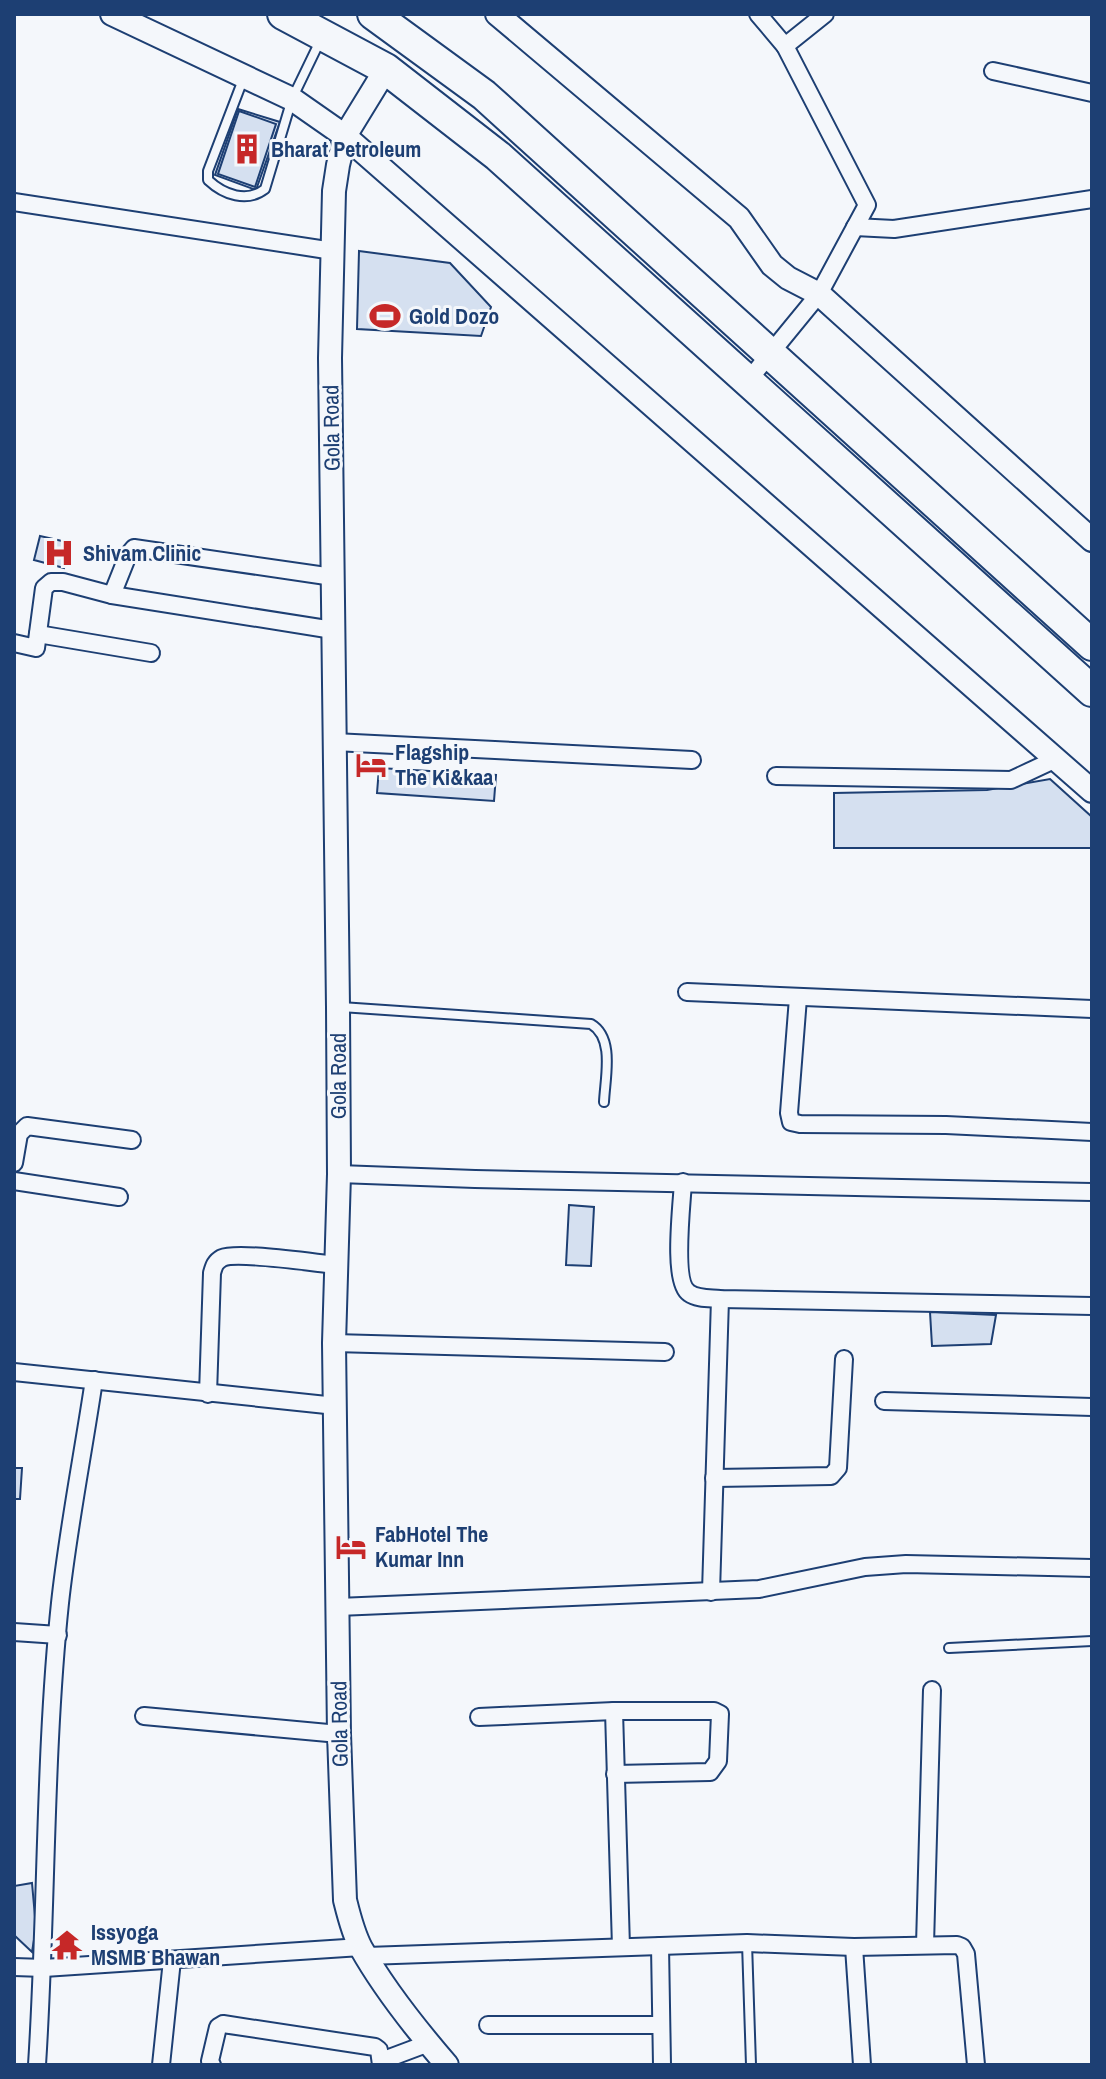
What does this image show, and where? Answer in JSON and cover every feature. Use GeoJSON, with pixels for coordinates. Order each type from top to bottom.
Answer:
{"type":"FeatureCollection","features":[{"type":"Feature","properties":{"kind":"highway"},"geometry":{"type":"LineString","coordinates":[[283,14],[386,69],[498,156],[1092,691]]}},
{"type":"Feature","properties":{"kind":"highway"},"geometry":{"type":"LineString","coordinates":[[385,18],[484,95],[1092,645]]}},
{"type":"Feature","properties":{"kind":"street"},"geometry":{"type":"LineString","coordinates":[[112,14],[292,99],[345,136],[1092,791]]}},
{"type":"Feature","properties":{"kind":"street"},"geometry":{"type":"LineString","coordinates":[[497,14],[739,218],[772,265],[819,294],[1092,540]]}},
{"type":"Feature","properties":{"kind":"street"},"geometry":{"type":"LineString","coordinates":[[747,382],[819,294],[867,205],[785,46],[758,14]]}},
{"type":"Feature","properties":{"kind":"street"},"geometry":{"type":"LineString","coordinates":[[785,46],[825,14]]}},
{"type":"Feature","properties":{"kind":"street","name":"Gola Road"},"geometry":{"type":"LineString","coordinates":[[386,69],[345,136],[334,191],[330,358],[338,1007],[339,1174],[334,1343],[339,1734],[345,1900],[364,1951],[447,2065]]}},
{"type":"Feature","properties":{"kind":"street"},"geometry":{"type":"LineString","coordinates":[[993,71],[1092,93]]}},
{"type":"Feature","properties":{"kind":"street"},"geometry":{"type":"LineString","coordinates":[[855,227],[894,229],[1092,199]]}},
{"type":"Feature","properties":{"kind":"street"},"geometry":{"type":"LineString","coordinates":[[14,202],[333,251]]}},
{"type":"Feature","properties":{"kind":"street"},"geometry":{"type":"LineString","coordinates":[[112,595],[128,555],[134,548],[333,577]]}},
{"type":"Feature","properties":{"kind":"street"},"geometry":{"type":"LineString","coordinates":[[14,643],[36,648],[44,588],[51,582],[63,582],[112,595],[333,630]]}},
{"type":"Feature","properties":{"kind":"street"},"geometry":{"type":"LineString","coordinates":[[38,634],[151,653]]}},
{"type":"Feature","properties":{"kind":"street"},"geometry":{"type":"LineString","coordinates":[[334,742],[692,760]]}},
{"type":"Feature","properties":{"kind":"street"},"geometry":{"type":"LineString","coordinates":[[776,776],[1011,780],[1056,759]]}},
{"type":"Feature","properties":{"kind":"street"},"geometry":{"type":"LineString","coordinates":[[687,992],[1092,1009]]}},
{"type":"Feature","properties":{"kind":"street"},"geometry":{"type":"LineString","coordinates":[[798,998],[789,1113],[791,1122],[1092,1132]]}},
{"type":"Feature","properties":{"kind":"street"},"geometry":{"type":"LineString","coordinates":[[14,1163],[19,1134],[27,1126],[132,1140]]}},
{"type":"Feature","properties":{"kind":"street"},"geometry":{"type":"LineString","coordinates":[[339,1174],[1092,1192]]}},
{"type":"Feature","properties":{"kind":"street"},"geometry":{"type":"LineString","coordinates":[[14,1181],[119,1197]]}},
{"type":"Feature","properties":{"kind":"street"},"geometry":{"type":"LineString","coordinates":[[683,1182],[680,1267],[683,1287],[693,1296],[1092,1306]]}},
{"type":"Feature","properties":{"kind":"street"},"geometry":{"type":"LineString","coordinates":[[208,1394],[214,1265],[219,1260],[236,1256],[336,1265]]}},
{"type":"Feature","properties":{"kind":"street"},"geometry":{"type":"LineString","coordinates":[[711,1592],[720,1299]]}},
{"type":"Feature","properties":{"kind":"street"},"geometry":{"type":"LineString","coordinates":[[334,1343],[665,1352]]}},
{"type":"Feature","properties":{"kind":"street"},"geometry":{"type":"LineString","coordinates":[[714,1478],[831,1476],[838,1468],[844,1359]]}},
{"type":"Feature","properties":{"kind":"street"},"geometry":{"type":"LineString","coordinates":[[14,1372],[336,1406]]}},
{"type":"Feature","properties":{"kind":"street"},"geometry":{"type":"LineString","coordinates":[[37,2065],[60,1602],[94,1380]]}},
{"type":"Feature","properties":{"kind":"street"},"geometry":{"type":"LineString","coordinates":[[884,1401],[1092,1407]]}},
{"type":"Feature","properties":{"kind":"street"},"geometry":{"type":"LineString","coordinates":[[338,1607],[711,1592],[779,1586],[886,1565],[1092,1568]]}},
{"type":"Feature","properties":{"kind":"street"},"geometry":{"type":"LineString","coordinates":[[14,1632],[58,1635]]}},
{"type":"Feature","properties":{"kind":"street"},"geometry":{"type":"LineString","coordinates":[[925,1945],[932,1690]]}},
{"type":"Feature","properties":{"kind":"street"},"geometry":{"type":"LineString","coordinates":[[614,1711],[621,1947]]}},
{"type":"Feature","properties":{"kind":"street"},"geometry":{"type":"LineString","coordinates":[[479,1717],[614,1711],[719,1713],[718,1761],[710,1772],[615,1774]]}},
{"type":"Feature","properties":{"kind":"street"},"geometry":{"type":"LineString","coordinates":[[144,1716],[339,1734]]}},
{"type":"Feature","properties":{"kind":"street"},"geometry":{"type":"LineString","coordinates":[[14,1967],[364,1951],[747,1943],[854,1947],[957,1945],[965,1950],[976,2065]]}},
{"type":"Feature","properties":{"kind":"street"},"geometry":{"type":"LineString","coordinates":[[660,1946],[662,2065]]}},
{"type":"Feature","properties":{"kind":"street"},"geometry":{"type":"LineString","coordinates":[[854,1947],[862,2065]]}},
{"type":"Feature","properties":{"kind":"street"},"geometry":{"type":"LineString","coordinates":[[161,2065],[172,1960]]}},
{"type":"Feature","properties":{"kind":"street"},"geometry":{"type":"LineString","coordinates":[[212,2065],[210,2061],[218,2027],[223,2024],[375,2047],[379,2050],[381,2063],[429,2043]]}},
{"type":"Feature","properties":{"kind":"street"},"geometry":{"type":"LineString","coordinates":[[488,2025],[661,2025]]}},
{"type":"Feature","properties":{"kind":"lane"},"geometry":{"type":"LineString","coordinates":[[245,76],[208,171],[208,180],[219,190],[242,197],[256,196],[265,189],[292,99],[322,36]]}},
{"type":"Feature","properties":{"kind":"lane"},"geometry":{"type":"LineString","coordinates":[[338,1007],[591,1024],[604,1035],[606,1045],[604,1102]]}},
{"type":"Feature","properties":{"kind":"lane"},"geometry":{"type":"LineString","coordinates":[[949,1648],[1092,1641]]}},
{"type":"Feature","properties":{"kind":"lane"},"geometry":{"type":"LineString","coordinates":[[747,1943],[751,2065]]}},
{"type":"Feature","properties":{"kind":"building","name":"Bharat Petroleum"},"geometry":{"type":"Polygon","coordinates":[[[238,109],[280,122],[256,190],[215,175],[238,109]]]}},
{"type":"Feature","properties":{"kind":"building","name":"Bharat Petroleum"},"geometry":{"type":"Polygon","coordinates":[[[239,111],[276,124],[255,187],[218,174],[239,111]]]}},
{"type":"Feature","properties":{"kind":"building"},"geometry":{"type":"Polygon","coordinates":[[[359,251],[450,263],[491,307],[481,336],[357,329],[359,251]]]}},
{"type":"Feature","properties":{"kind":"building"},"geometry":{"type":"Polygon","coordinates":[[[40,536],[71,543],[64,568],[34,560],[40,536]]]}},
{"type":"Feature","properties":{"kind":"building"},"geometry":{"type":"Polygon","coordinates":[[[379,768],[496,775],[494,801],[377,793],[379,768]]]}},
{"type":"Feature","properties":{"kind":"building"},"geometry":{"type":"Polygon","coordinates":[[[1050,779],[1092,817],[1092,848],[834,848],[834,793],[987,790],[1050,779]]]}},
{"type":"Feature","properties":{"kind":"building"},"geometry":{"type":"Polygon","coordinates":[[[569,1205],[594,1207],[591,1266],[566,1265],[569,1205]]]}},
{"type":"Feature","properties":{"kind":"building"},"geometry":{"type":"Polygon","coordinates":[[[930,1312],[996,1315],[991,1344],[932,1346],[930,1312]]]}},
{"type":"Feature","properties":{"kind":"building"},"geometry":{"type":"Polygon","coordinates":[[[14,1468],[22,1468],[20,1499],[14,1499],[14,1468]]]}},
{"type":"Feature","properties":{"kind":"building"},"geometry":{"type":"Polygon","coordinates":[[[32,1883],[36,1928],[32,1952],[14,1935],[14,1886],[32,1883]]]}},
{"type":"Feature","properties":{"kind":"place","name":"Bharat Petroleum"},"geometry":{"type":"Point","coordinates":[247,149]}},
{"type":"Feature","properties":{"kind":"place","name":"Gold Dozo"},"geometry":{"type":"Point","coordinates":[385,316]}},
{"type":"Feature","properties":{"kind":"place","name":"Shivam Clinic"},"geometry":{"type":"Point","coordinates":[59,553]}},
{"type":"Feature","properties":{"kind":"place","name":"Flagship The Ki&kaa"},"geometry":{"type":"Point","coordinates":[371,765]}},
{"type":"Feature","properties":{"kind":"place","name":"FabHotel The Kumar Inn"},"geometry":{"type":"Point","coordinates":[351,1547]}},
{"type":"Feature","properties":{"kind":"place","name":"Issyoga MSMB Bhawan"},"geometry":{"type":"Point","coordinates":[67,1945]}}]}
